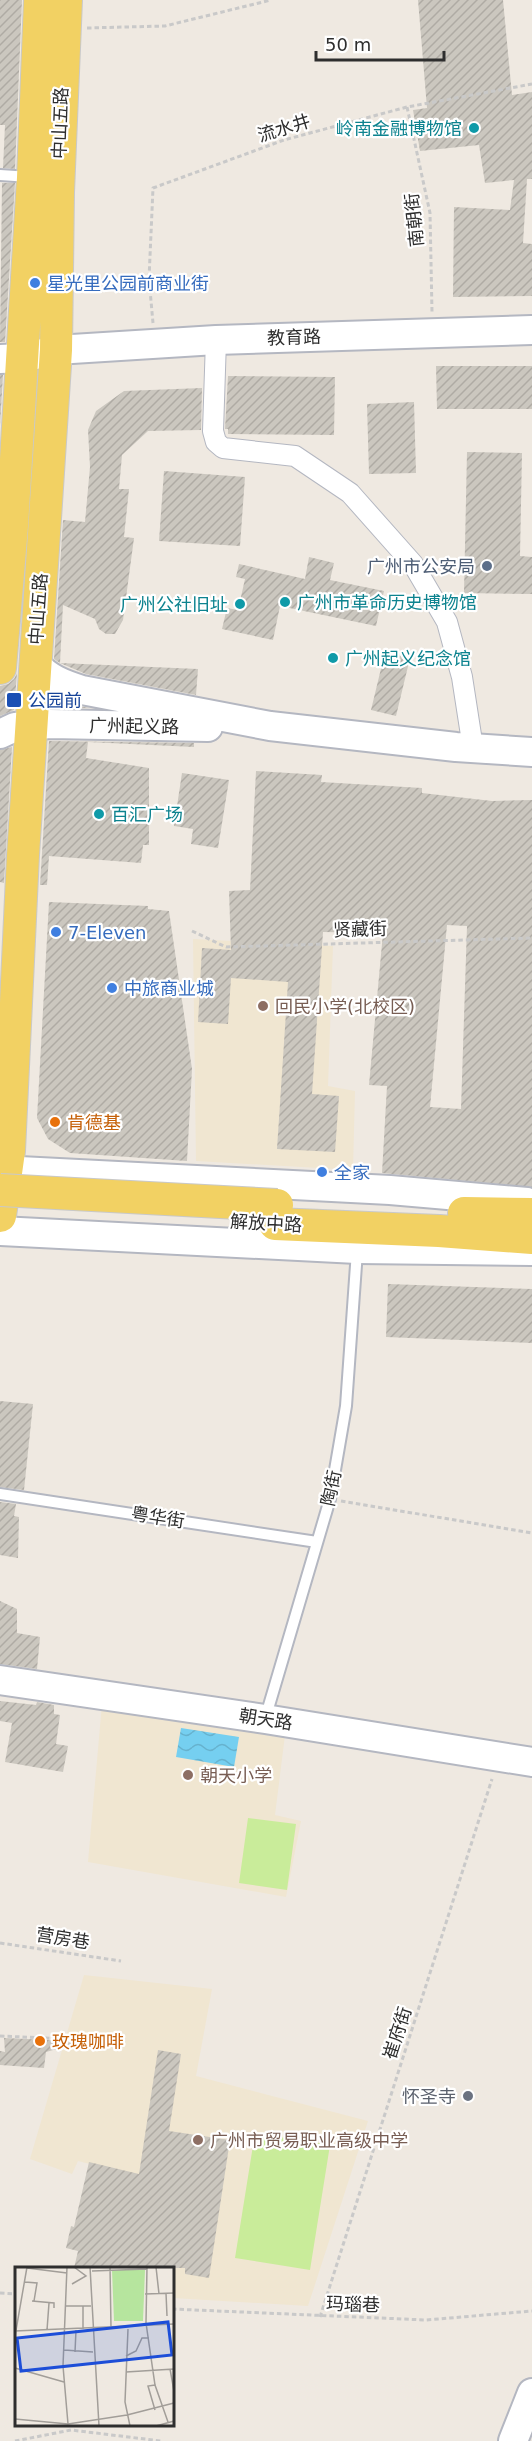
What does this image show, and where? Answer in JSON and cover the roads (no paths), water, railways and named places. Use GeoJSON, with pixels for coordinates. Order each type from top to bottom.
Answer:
{"type":"FeatureCollection","features":[{"type":"Feature","properties":{"kind":"main road","name":"中山五路"},"geometry":{"type":"LineString","coordinates":[[0,668],[11,366],[33,178],[40,0]]}},
{"type":"Feature","properties":{"kind":"main road","name":"中山五路"},"geometry":{"type":"LineString","coordinates":[[0,1216],[56,350],[58,192],[65,15]]}},
{"type":"Feature","properties":{"kind":"main road","name":"教育路"},"geometry":{"type":"LineString","coordinates":[[11,366],[56,350],[155,343],[532,330]]}},
{"type":"Feature","properties":{"kind":"main road","name":"广州起义路"},"geometry":{"type":"LineString","coordinates":[[34,663],[43,673],[64,685],[82,690],[270,726],[473,748],[532,752]]}},
{"type":"Feature","properties":{"kind":"main road","name":"广州起义路"},"geometry":{"type":"LineString","coordinates":[[0,734],[15,727],[31,725],[270,726]]}},
{"type":"Feature","properties":{"kind":"main road"},"geometry":{"type":"LineString","coordinates":[[2,1177],[390,1190],[532,1202]]}},
{"type":"Feature","properties":{"kind":"main road","name":"解放中路"},"geometry":{"type":"LineString","coordinates":[[2,1177],[276,1214],[532,1238]]}},
{"type":"Feature","properties":{"kind":"main road","name":"解放中路"},"geometry":{"type":"LineString","coordinates":[[0,1209],[276,1214],[440,1212],[532,1214]]}},
{"type":"Feature","properties":{"kind":"main road"},"geometry":{"type":"LineString","coordinates":[[0,1231],[357,1249],[532,1251]]}},
{"type":"Feature","properties":{"kind":"main road","name":"朝天路"},"geometry":{"type":"LineString","coordinates":[[0,1680],[265,1719],[532,1762]]}},
{"type":"Feature","properties":{"kind":"main road"},"geometry":{"type":"LineString","coordinates":[[513,2441],[532,2393]]}},
{"type":"Feature","properties":{"kind":"street"},"geometry":{"type":"LineString","coordinates":[[216,340],[213,431],[216,442],[223,447],[295,456],[350,493],[412,564],[447,622],[462,677],[473,748]]}},
{"type":"Feature","properties":{"kind":"lane"},"geometry":{"type":"LineString","coordinates":[[0,175],[33,178]]}},
{"type":"Feature","properties":{"kind":"lane","name":"陶街"},"geometry":{"type":"LineString","coordinates":[[265,1719],[330,1499],[346,1406],[357,1249]]}},
{"type":"Feature","properties":{"kind":"lane","name":"粤华街"},"geometry":{"type":"LineString","coordinates":[[0,1494],[316,1542]]}},
{"type":"Feature","properties":{"kind":"water"},"geometry":{"type":"Polygon","coordinates":[[[181,1728],[239,1737],[234,1767],[176,1757],[181,1728]]]}},
{"type":"Feature","properties":{"kind":"place","name":"岭南金融博物馆"},"geometry":{"type":"Point","coordinates":[474,128]}},
{"type":"Feature","properties":{"kind":"place","name":"星光里公园前商业街"},"geometry":{"type":"Point","coordinates":[35,283]}},
{"type":"Feature","properties":{"kind":"place","name":"广州市公安局"},"geometry":{"type":"Point","coordinates":[487,566]}},
{"type":"Feature","properties":{"kind":"place","name":"广州市革命历史博物馆"},"geometry":{"type":"Point","coordinates":[285,602]}},
{"type":"Feature","properties":{"kind":"place","name":"广州公社旧址"},"geometry":{"type":"Point","coordinates":[240,604]}},
{"type":"Feature","properties":{"kind":"place","name":"广州起义纪念馆"},"geometry":{"type":"Point","coordinates":[333,658]}},
{"type":"Feature","properties":{"kind":"place","name":"公园前"},"geometry":{"type":"Point","coordinates":[14,700]}},
{"type":"Feature","properties":{"kind":"place","name":"百汇广场"},"geometry":{"type":"Point","coordinates":[99,814]}},
{"type":"Feature","properties":{"kind":"place","name":"7-Eleven"},"geometry":{"type":"Point","coordinates":[56,932]}},
{"type":"Feature","properties":{"kind":"place","name":"中旅商业城"},"geometry":{"type":"Point","coordinates":[112,988]}},
{"type":"Feature","properties":{"kind":"place","name":"回民小学(北校区)"},"geometry":{"type":"Point","coordinates":[263,1006]}},
{"type":"Feature","properties":{"kind":"place","name":"肯德基"},"geometry":{"type":"Point","coordinates":[55,1122]}},
{"type":"Feature","properties":{"kind":"place","name":"全家"},"geometry":{"type":"Point","coordinates":[322,1172]}},
{"type":"Feature","properties":{"kind":"place","name":"朝天小学"},"geometry":{"type":"Point","coordinates":[188,1775]}},
{"type":"Feature","properties":{"kind":"place","name":"玫瑰咖啡"},"geometry":{"type":"Point","coordinates":[40,2041]}},
{"type":"Feature","properties":{"kind":"place","name":"怀圣寺"},"geometry":{"type":"Point","coordinates":[468,2096]}},
{"type":"Feature","properties":{"kind":"place","name":"广州市贸易职业高级中学"},"geometry":{"type":"Point","coordinates":[198,2140]}}]}
